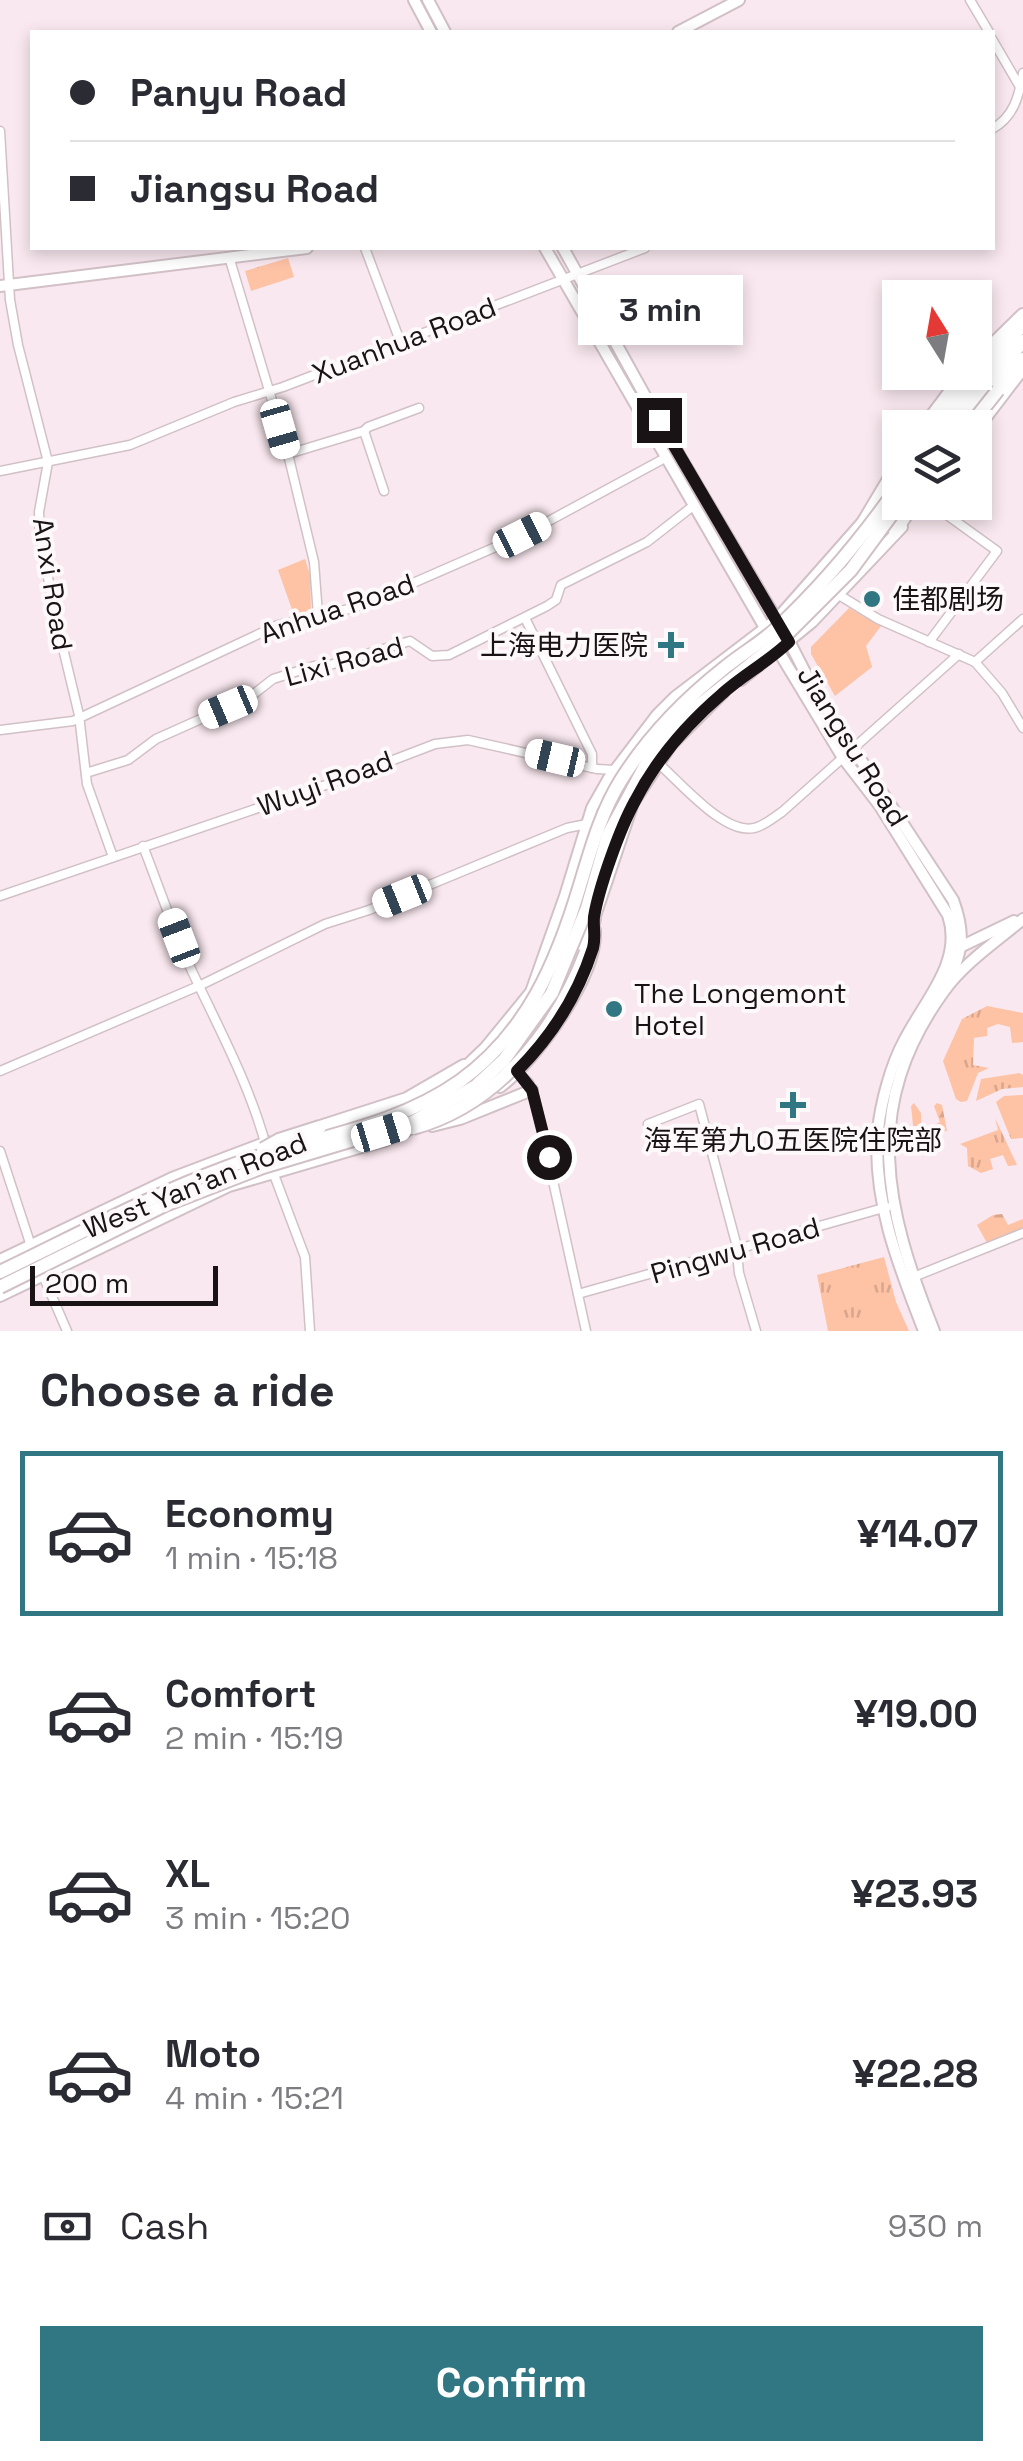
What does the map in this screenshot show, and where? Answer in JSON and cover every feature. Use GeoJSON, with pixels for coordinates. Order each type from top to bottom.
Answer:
{"type":"FeatureCollection","features":[{"type":"Feature","properties":{"kind":"highway"},"geometry":{"type":"LineString","coordinates":[[992,347],[1023,320]]}},
{"type":"Feature","properties":{"kind":"highway"},"geometry":{"type":"LineString","coordinates":[[953,410],[1023,320]]}},
{"type":"Feature","properties":{"kind":"highway"},"geometry":{"type":"LineString","coordinates":[[969,410],[1022,352]]}},
{"type":"Feature","properties":{"kind":"highway"},"geometry":{"type":"LineString","coordinates":[[979,410],[1022,352]]}},
{"type":"Feature","properties":{"kind":"highway"},"geometry":{"type":"LineString","coordinates":[[936,410],[951,390]]}},
{"type":"Feature","properties":{"kind":"highway"},"geometry":{"type":"LineString","coordinates":[[862,523],[882,488]]}},
{"type":"Feature","properties":{"kind":"highway"},"geometry":{"type":"LineString","coordinates":[[0,1266],[81,1234],[172,1188],[288,1146],[369,1126],[426,1103],[464,1079],[520,1024],[560,952],[598,824],[640,754],[677,709],[774,631],[843,562],[882,509]]}},
{"type":"Feature","properties":{"kind":"highway"},"geometry":{"type":"LineString","coordinates":[[382,1136],[448,1104],[476,1086],[504,1060],[529,1029],[558,980],[587,908],[608,836],[650,757],[688,714],[780,641],[851,570],[888,520]]}},
{"type":"Feature","properties":{"kind":"highway"},"geometry":{"type":"LineString","coordinates":[[895,531],[904,520]]}},
{"type":"Feature","properties":{"kind":"highway"},"geometry":{"type":"LineString","coordinates":[[0,1287],[164,1205],[263,1167],[428,1124],[457,1111],[492,1089],[538,1040],[576,977],[594,919]]}},
{"type":"Feature","properties":{"kind":"highway"},"geometry":{"type":"LineString","coordinates":[[230,1166],[279,1140],[407,1099],[464,1066]]}},
{"type":"Feature","properties":{"kind":"main road"},"geometry":{"type":"LineString","coordinates":[[414,0],[431,30]]}},
{"type":"Feature","properties":{"kind":"main road"},"geometry":{"type":"LineString","coordinates":[[428,0],[445,30]]}},
{"type":"Feature","properties":{"kind":"main road"},"geometry":{"type":"LineString","coordinates":[[682,30],[738,0]]}},
{"type":"Feature","properties":{"kind":"main road"},"geometry":{"type":"LineString","coordinates":[[5,285],[295,250]]}},
{"type":"Feature","properties":{"kind":"main road","name":"Jiangsu Road"},"geometry":{"type":"LineString","coordinates":[[546,250],[664,458],[843,758],[880,806],[942,903],[958,948]]}},
{"type":"Feature","properties":{"kind":"main road","name":"Jiangsu Road"},"geometry":{"type":"LineString","coordinates":[[564,250],[811,684],[953,900],[960,920],[958,948]]}},
{"type":"Feature","properties":{"kind":"main road"},"geometry":{"type":"LineString","coordinates":[[946,410],[1023,320]]}},
{"type":"Feature","properties":{"kind":"main road"},"geometry":{"type":"LineString","coordinates":[[976,410],[1022,352]]}},
{"type":"Feature","properties":{"kind":"main road"},"geometry":{"type":"LineString","coordinates":[[991,410],[1023,369]]}},
{"type":"Feature","properties":{"kind":"main road"},"geometry":{"type":"LineString","coordinates":[[985,395],[996,403]]}},
{"type":"Feature","properties":{"kind":"main road"},"geometry":{"type":"LineString","coordinates":[[0,1266],[172,1178],[404,1096],[464,1066],[486,1048],[531,992],[566,896],[592,808],[616,770],[675,697],[777,619],[882,496]]}},
{"type":"Feature","properties":{"kind":"main road","name":"West Yan'an Road"},"geometry":{"type":"LineString","coordinates":[[0,1296],[229,1186],[382,1136],[432,1126],[465,1112],[542,1046],[578,986],[595,942],[594,919],[633,803],[658,762],[722,693],[779,652],[838,596],[895,531]]}},
{"type":"Feature","properties":{"kind":"main road"},"geometry":{"type":"LineString","coordinates":[[924,1331],[878,1164],[878,1127],[901,1045],[958,948],[1023,918]]}},
{"type":"Feature","properties":{"kind":"main road"},"geometry":{"type":"LineString","coordinates":[[888,1207],[894,1097],[917,1032],[946,988],[1023,918]]}},
{"type":"Feature","properties":{"kind":"main road"},"geometry":{"type":"LineString","coordinates":[[946,988],[958,948]]}},
{"type":"Feature","properties":{"kind":"main road"},"geometry":{"type":"LineString","coordinates":[[382,1136],[434,1118],[512,1068]]}},
{"type":"Feature","properties":{"kind":"main road"},"geometry":{"type":"LineString","coordinates":[[432,1126],[460,1120],[532,1090]]}},
{"type":"Feature","properties":{"kind":"main road","name":"West Yan'an Road"},"geometry":{"type":"LineString","coordinates":[[32,1250],[266,1147]]}},
{"type":"Feature","properties":{"kind":"main road"},"geometry":{"type":"LineString","coordinates":[[125,1200],[156,1198]]}},
{"type":"Feature","properties":{"kind":"main road"},"geometry":{"type":"LineString","coordinates":[[908,1280],[934,1331]]}},
{"type":"Feature","properties":{"kind":"street"},"geometry":{"type":"LineString","coordinates":[[970,0],[987,30]]}},
{"type":"Feature","properties":{"kind":"street"},"geometry":{"type":"LineString","coordinates":[[995,44],[1022,89]]}},
{"type":"Feature","properties":{"kind":"street"},"geometry":{"type":"LineString","coordinates":[[995,128],[1014,108],[1022,89],[1023,72]]}},
{"type":"Feature","properties":{"kind":"street","name":"Anxi Road"},"geometry":{"type":"LineString","coordinates":[[0,131],[5,285],[48,462],[39,512],[40,536],[79,715],[86,772],[113,856]]}},
{"type":"Feature","properties":{"kind":"street"},"geometry":{"type":"LineString","coordinates":[[366,250],[400,341]]}},
{"type":"Feature","properties":{"kind":"street","name":"Xuanhua Road"},"geometry":{"type":"LineString","coordinates":[[0,471],[130,445],[641,250]]}},
{"type":"Feature","properties":{"kind":"street"},"geometry":{"type":"LineString","coordinates":[[230,260],[288,454],[314,562],[318,615]]}},
{"type":"Feature","properties":{"kind":"street"},"geometry":{"type":"LineString","coordinates":[[288,454],[364,431],[368,426],[419,408]]}},
{"type":"Feature","properties":{"kind":"street"},"geometry":{"type":"LineString","coordinates":[[364,431],[384,491]]}},
{"type":"Feature","properties":{"kind":"street","name":"Anhua Road"},"geometry":{"type":"LineString","coordinates":[[0,730],[66,723],[278,625],[366,603],[522,535],[664,458]]}},
{"type":"Feature","properties":{"kind":"street","name":"Lixi Road"},"geometry":{"type":"LineString","coordinates":[[86,772],[128,760],[162,735],[250,697],[272,679],[410,641],[432,656],[449,656],[553,602],[564,583],[640,547],[693,506]]}},
{"type":"Feature","properties":{"kind":"street"},"geometry":{"type":"LineString","coordinates":[[930,642],[997,551],[948,520]]}},
{"type":"Feature","properties":{"kind":"street"},"geometry":{"type":"LineString","coordinates":[[838,596],[889,624],[975,662],[1002,693],[1023,728]]}},
{"type":"Feature","properties":{"kind":"street"},"geometry":{"type":"LineString","coordinates":[[525,618],[592,754],[592,768]]}},
{"type":"Feature","properties":{"kind":"street"},"geometry":{"type":"LineString","coordinates":[[975,662],[1023,619]]}},
{"type":"Feature","properties":{"kind":"street"},"geometry":{"type":"LineString","coordinates":[[658,762],[719,818],[735,828],[756,828],[782,812],[959,654]]}},
{"type":"Feature","properties":{"kind":"street","name":"Wuyi Road"},"geometry":{"type":"LineString","coordinates":[[0,896],[435,744],[468,740],[616,770],[658,762]]}},
{"type":"Feature","properties":{"kind":"street"},"geometry":{"type":"LineString","coordinates":[[0,1071],[201,984],[326,924],[567,828],[586,824]]}},
{"type":"Feature","properties":{"kind":"street"},"geometry":{"type":"LineString","coordinates":[[143,846],[191,968],[248,1089],[266,1147]]}},
{"type":"Feature","properties":{"kind":"street"},"geometry":{"type":"LineString","coordinates":[[486,1048],[532,1090],[586,1331]]}},
{"type":"Feature","properties":{"kind":"street"},"geometry":{"type":"LineString","coordinates":[[648,1124],[699,1104],[756,1331]]}},
{"type":"Feature","properties":{"kind":"street"},"geometry":{"type":"LineString","coordinates":[[0,1151],[32,1250],[68,1331]]}},
{"type":"Feature","properties":{"kind":"street"},"geometry":{"type":"LineString","coordinates":[[274,1172],[305,1258],[310,1331]]}},
{"type":"Feature","properties":{"kind":"street","name":"Pingwu Road"},"geometry":{"type":"LineString","coordinates":[[578,1294],[888,1207]]}},
{"type":"Feature","properties":{"kind":"street"},"geometry":{"type":"LineString","coordinates":[[908,1280],[1023,1233]]}},
{"type":"Feature","properties":{"kind":"green space"},"geometry":{"type":"Polygon","coordinates":[[[288,258],[294,277],[251,291],[245,271],[288,258]]]}},
{"type":"Feature","properties":{"kind":"green space"},"geometry":{"type":"Polygon","coordinates":[[[305,559],[310,575],[311,610],[294,615],[278,570],[305,559]]]}},
{"type":"Feature","properties":{"kind":"green space"},"geometry":{"type":"Polygon","coordinates":[[[849,608],[881,626],[866,646],[872,667],[835,696],[811,654],[811,647],[849,608]]]}},
{"type":"Feature","properties":{"kind":"green space"},"geometry":{"type":"Polygon","coordinates":[[[987,1006],[1023,1013],[1023,1042],[1012,1043],[1010,1027],[998,1024],[987,1028],[987,1036],[974,1038],[973,1065],[989,1068],[978,1073],[967,1101],[961,1102],[956,1099],[943,1061],[962,1019],[987,1006]]]}},
{"type":"Feature","properties":{"kind":"green space"},"geometry":{"type":"Polygon","coordinates":[[[1023,1075],[1023,1087],[1002,1089],[976,1101],[981,1079],[1023,1075]]]}},
{"type":"Feature","properties":{"kind":"green space"},"geometry":{"type":"Polygon","coordinates":[[[1023,1095],[1023,1138],[1011,1139],[996,1102],[1004,1096],[1023,1095]]]}},
{"type":"Feature","properties":{"kind":"green space"},"geometry":{"type":"Polygon","coordinates":[[[914,1103],[921,1113],[921,1131],[928,1132],[940,1122],[934,1106],[942,1105],[947,1131],[935,1132],[935,1141],[928,1145],[915,1144],[911,1106],[914,1103]]]}},
{"type":"Feature","properties":{"kind":"green space"},"geometry":{"type":"Polygon","coordinates":[[[995,1118],[1017,1165],[1008,1166],[1003,1155],[990,1159],[993,1169],[981,1173],[968,1166],[967,1148],[960,1144],[998,1130],[995,1118]]]}},
{"type":"Feature","properties":{"kind":"green space"},"geometry":{"type":"Polygon","coordinates":[[[1002,1214],[1008,1225],[1023,1219],[1023,1229],[987,1243],[977,1225],[1002,1214]]]}},
{"type":"Feature","properties":{"kind":"green space"},"geometry":{"type":"Polygon","coordinates":[[[884,1257],[896,1302],[909,1331],[828,1331],[817,1275],[884,1257]]]}},
{"type":"Feature","properties":{"kind":"place","name":"佳都剧场"},"geometry":{"type":"Point","coordinates":[872,599]}},
{"type":"Feature","properties":{"kind":"place","name":"上海电力医院"},"geometry":{"type":"Point","coordinates":[671,645]}},
{"type":"Feature","properties":{"kind":"place","name":"The Longemont Hotel"},"geometry":{"type":"Point","coordinates":[614,1009]}},
{"type":"Feature","properties":{"kind":"place","name":"海军第九O五医院住院部"},"geometry":{"type":"Point","coordinates":[793,1105]}},
{"type":"Feature","properties":{"kind":"route"},"geometry":{"type":"LineString","coordinates":[[549,1157],[536,1099],[529,1083],[517,1071],[542,1046],[578,986],[595,942],[594,919],[604,885],[633,803],[658,762],[688,726],[722,693],[789,642],[659,420]]}}]}
